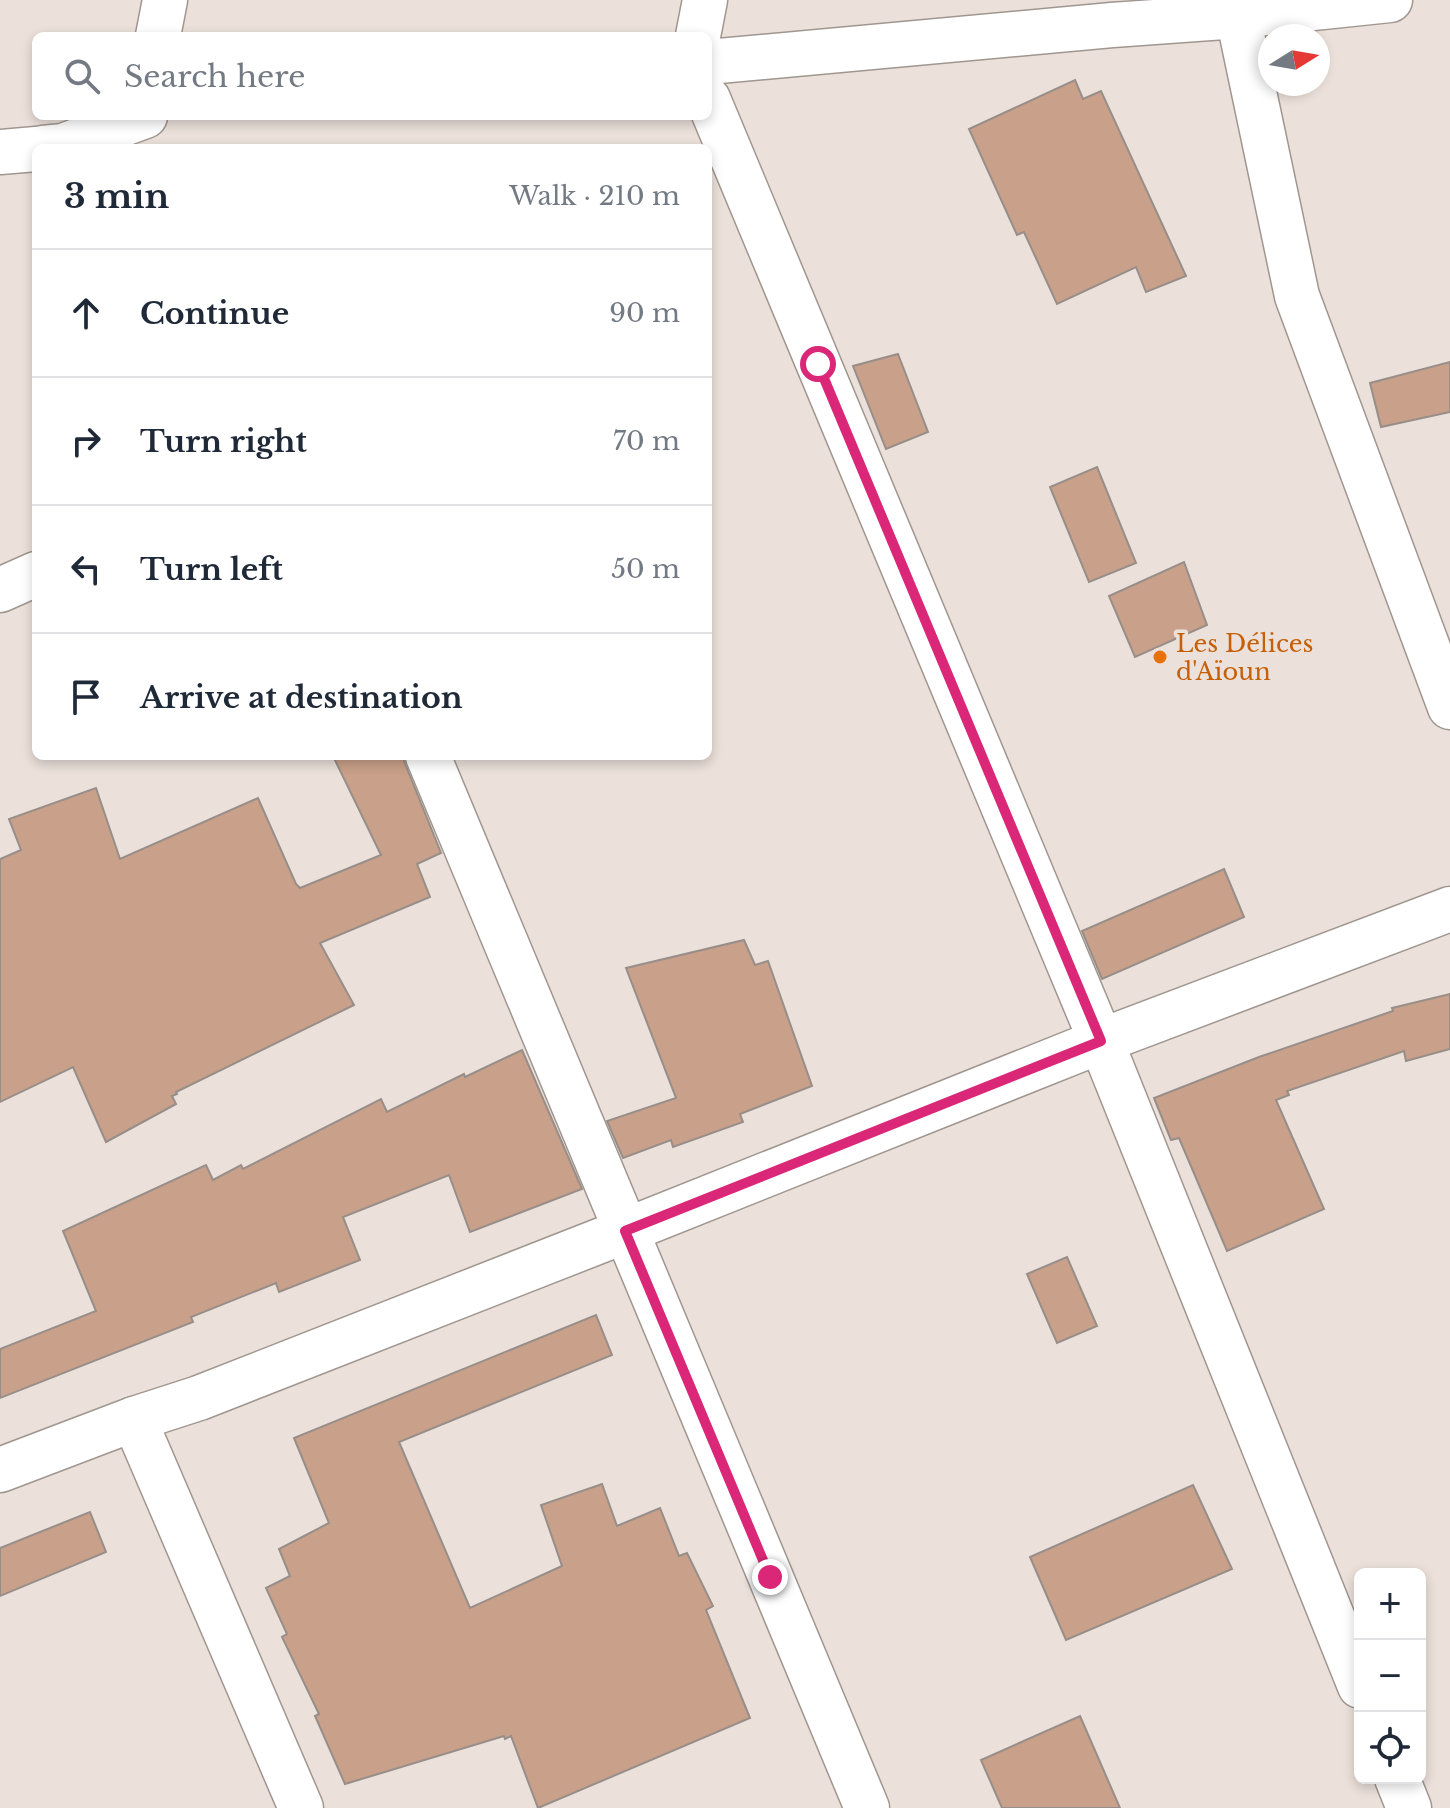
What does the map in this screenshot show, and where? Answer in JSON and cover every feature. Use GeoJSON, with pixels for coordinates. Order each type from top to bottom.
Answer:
{"type":"FeatureCollection","features":[{"type":"Feature","properties":{"kind":"street"},"geometry":{"type":"LineString","coordinates":[[159,32],[165,0]]}},
{"type":"Feature","properties":{"kind":"street"},"geometry":{"type":"LineString","coordinates":[[699,32],[705,0]]}},
{"type":"Feature","properties":{"kind":"street"},"geometry":{"type":"LineString","coordinates":[[712,62],[1112,25],[1237,8],[1390,0]]}},
{"type":"Feature","properties":{"kind":"street"},"geometry":{"type":"LineString","coordinates":[[1237,8],[1297,296],[1450,707]]}},
{"type":"Feature","properties":{"kind":"street"},"geometry":{"type":"LineString","coordinates":[[712,109],[1101,1041],[1354,1671]]}},
{"type":"Feature","properties":{"kind":"street"},"geometry":{"type":"LineString","coordinates":[[68,144],[131,120]]}},
{"type":"Feature","properties":{"kind":"street"},"geometry":{"type":"LineString","coordinates":[[144,120],[153,144]]}},
{"type":"Feature","properties":{"kind":"street"},"geometry":{"type":"LineString","coordinates":[[0,152],[32,149]]}},
{"type":"Feature","properties":{"kind":"street"},"geometry":{"type":"LineString","coordinates":[[0,590],[32,576]]}},
{"type":"Feature","properties":{"kind":"street"},"geometry":{"type":"LineString","coordinates":[[430,760],[867,1808]]}},
{"type":"Feature","properties":{"kind":"street"},"geometry":{"type":"LineString","coordinates":[[0,1470],[199,1398],[1101,1041],[1450,909]]}},
{"type":"Feature","properties":{"kind":"street"},"geometry":{"type":"LineString","coordinates":[[134,1419],[301,1808]]}},
{"type":"Feature","properties":{"kind":"street"},"geometry":{"type":"LineString","coordinates":[[1399,1784],[1409,1808]]}},
{"type":"Feature","properties":{"kind":"building"},"geometry":{"type":"Polygon","coordinates":[[[1075,80],[1083,99],[1101,91],[1186,276],[1146,292],[1136,267],[1057,304],[1024,232],[1017,235],[969,129],[1075,80]]]}},
{"type":"Feature","properties":{"kind":"building"},"geometry":{"type":"Polygon","coordinates":[[[898,354],[928,432],[886,449],[853,366],[898,354]]]}},
{"type":"Feature","properties":{"kind":"building"},"geometry":{"type":"Polygon","coordinates":[[[1450,362],[1450,412],[1381,427],[1370,383],[1450,362]]]}},
{"type":"Feature","properties":{"kind":"building"},"geometry":{"type":"Polygon","coordinates":[[[1097,467],[1136,563],[1089,582],[1050,487],[1097,467]]]}},
{"type":"Feature","properties":{"kind":"building"},"geometry":{"type":"Polygon","coordinates":[[[1184,562],[1207,625],[1135,657],[1109,596],[1184,562]]]}},
{"type":"Feature","properties":{"kind":"building"},"geometry":{"type":"Polygon","coordinates":[[[335,760],[404,760],[441,853],[417,864],[430,897],[320,943],[354,1005],[176,1092],[172,1096],[176,1104],[106,1142],[73,1067],[0,1102],[0,859],[21,850],[9,819],[96,788],[120,859],[258,798],[300,888],[381,855],[335,760]]]}},
{"type":"Feature","properties":{"kind":"building"},"geometry":{"type":"Polygon","coordinates":[[[1224,869],[1244,917],[1102,979],[1082,931],[1224,869]]]}},
{"type":"Feature","properties":{"kind":"building"},"geometry":{"type":"Polygon","coordinates":[[[744,940],[755,965],[768,961],[812,1086],[740,1114],[743,1122],[673,1147],[671,1140],[623,1158],[607,1121],[676,1098],[626,968],[744,940]]]}},
{"type":"Feature","properties":{"kind":"building"},"geometry":{"type":"Polygon","coordinates":[[[1450,994],[1450,1049],[1406,1061],[1404,1051],[1287,1091],[1289,1095],[1276,1100],[1324,1209],[1227,1251],[1179,1138],[1171,1140],[1154,1098],[1259,1057],[1393,1011],[1392,1008],[1450,994]]]}},
{"type":"Feature","properties":{"kind":"building"},"geometry":{"type":"Polygon","coordinates":[[[522,1050],[582,1189],[470,1232],[449,1175],[343,1217],[360,1260],[279,1292],[276,1283],[191,1317],[193,1322],[0,1398],[0,1349],[96,1311],[63,1231],[206,1165],[213,1180],[241,1165],[243,1169],[381,1099],[387,1112],[522,1050]]]}},
{"type":"Feature","properties":{"kind":"building"},"geometry":{"type":"Polygon","coordinates":[[[1067,1257],[1097,1326],[1057,1343],[1027,1274],[1067,1257]]]}},
{"type":"Feature","properties":{"kind":"building"},"geometry":{"type":"Polygon","coordinates":[[[596,1315],[612,1355],[399,1442],[470,1608],[562,1566],[541,1505],[602,1484],[617,1526],[660,1508],[679,1556],[687,1553],[713,1606],[706,1610],[750,1718],[538,1808],[511,1736],[345,1784],[315,1716],[319,1714],[282,1637],[287,1634],[266,1588],[290,1576],[279,1549],[329,1523],[294,1438],[596,1315]]]}},
{"type":"Feature","properties":{"kind":"building"},"geometry":{"type":"Polygon","coordinates":[[[1193,1485],[1232,1569],[1066,1640],[1030,1557],[1193,1485]]]}},
{"type":"Feature","properties":{"kind":"building"},"geometry":{"type":"Polygon","coordinates":[[[90,1512],[106,1552],[0,1596],[0,1548],[90,1512]]]}},
{"type":"Feature","properties":{"kind":"building"},"geometry":{"type":"Polygon","coordinates":[[[1080,1716],[1120,1808],[1002,1808],[981,1760],[1080,1716]]]}},
{"type":"Feature","properties":{"kind":"place","name":"Les Délices d'Aïoun"},"geometry":{"type":"Point","coordinates":[1160,657]}},
{"type":"Feature","properties":{"kind":"route"},"geometry":{"type":"LineString","coordinates":[[770,1577],[625,1231],[1101,1041],[818,364]]}}]}
